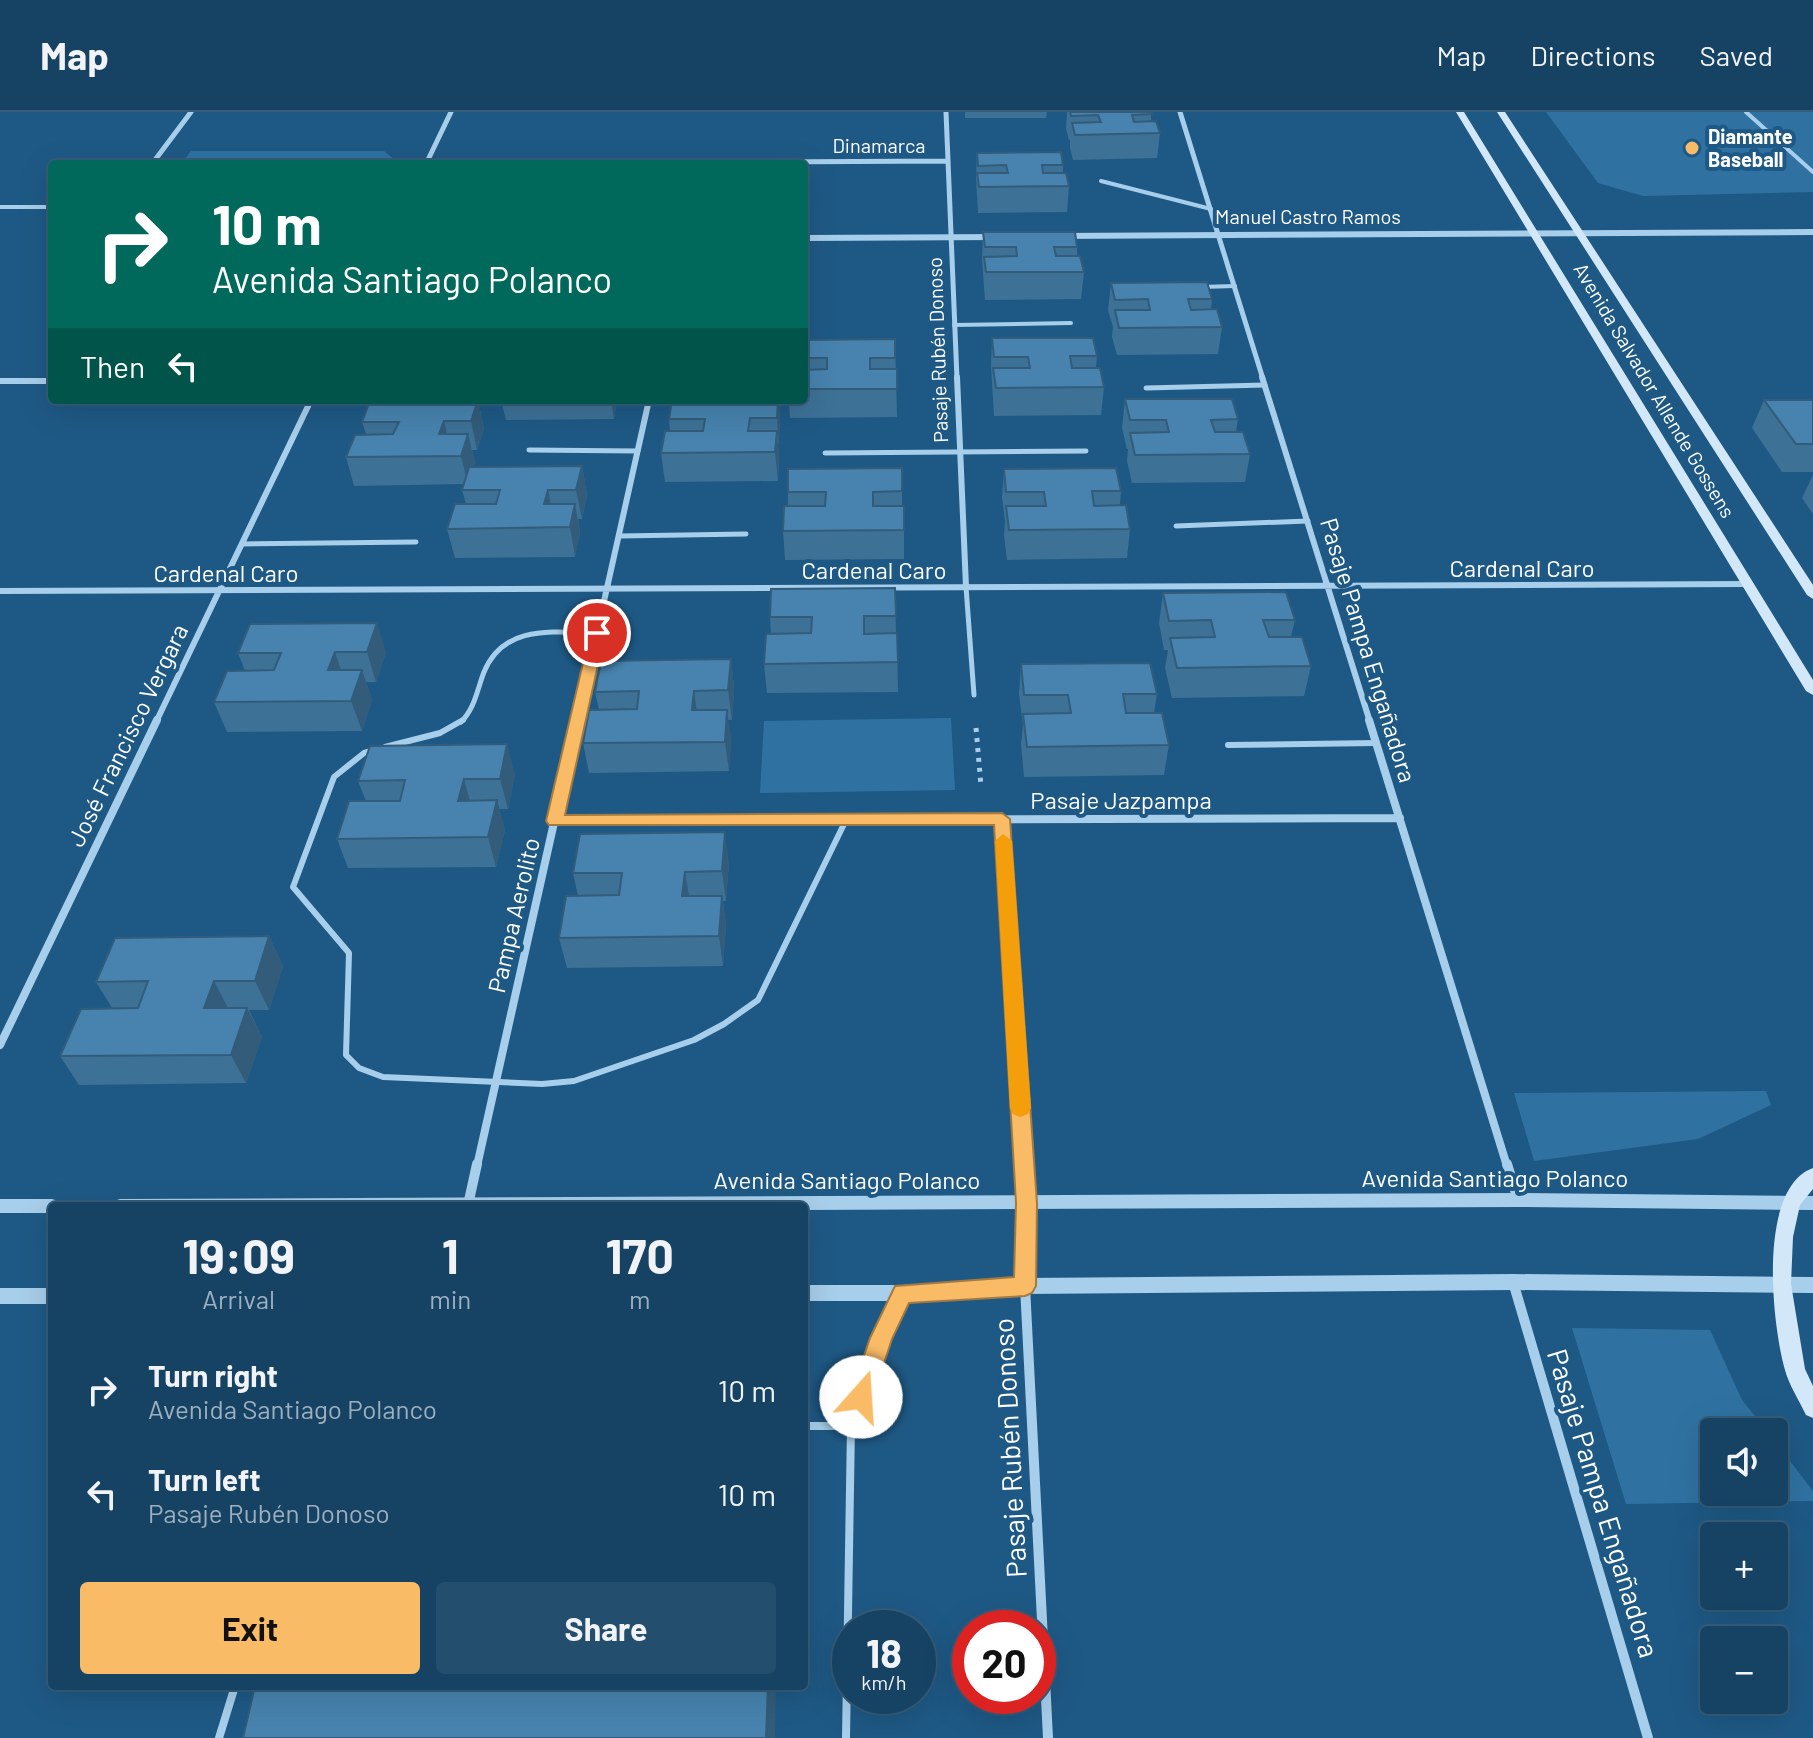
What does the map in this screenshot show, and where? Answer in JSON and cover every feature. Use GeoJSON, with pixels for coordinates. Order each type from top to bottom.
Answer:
{"type":"FeatureCollection","features":[{"type":"Feature","properties":{"kind":"main road","name":"Avenida Salvador Allende Gossens"},"geometry":{"type":"LineString","coordinates":[[1460,112],[1813,691]]}},
{"type":"Feature","properties":{"kind":"main road","name":"Avenida Salvador Allende Gossens"},"geometry":{"type":"LineString","coordinates":[[1501,112],[1813,595]]}},
{"type":"Feature","properties":{"kind":"main road"},"geometry":{"type":"LineString","coordinates":[[1813,1176],[1791,1202],[1784,1237],[1781,1284],[1795,1370],[1813,1408]]}},
{"type":"Feature","properties":{"kind":"street"},"geometry":{"type":"LineString","coordinates":[[155,160],[191,112]]}},
{"type":"Feature","properties":{"kind":"street"},"geometry":{"type":"LineString","coordinates":[[428,160],[451,112]]}},
{"type":"Feature","properties":{"kind":"street","name":"Pasaje Rubén Donoso"},"geometry":{"type":"LineString","coordinates":[[946,112],[966,587]]}},
{"type":"Feature","properties":{"kind":"street","name":"Pasaje Pampa Engañadora"},"geometry":{"type":"LineString","coordinates":[[1180,112],[1518,1200]]}},
{"type":"Feature","properties":{"kind":"street","name":"Dinamarca"},"geometry":{"type":"LineString","coordinates":[[808,162],[948,161]]}},
{"type":"Feature","properties":{"kind":"street"},"geometry":{"type":"LineString","coordinates":[[0,207],[48,207]]}},
{"type":"Feature","properties":{"kind":"street","name":"Manuel Castro Ramos"},"geometry":{"type":"LineString","coordinates":[[1045,236],[1813,232]]}},
{"type":"Feature","properties":{"kind":"street"},"geometry":{"type":"LineString","coordinates":[[808,238],[1014,237]]}},
{"type":"Feature","properties":{"kind":"street"},"geometry":{"type":"LineString","coordinates":[[0,381],[48,381]]}},
{"type":"Feature","properties":{"kind":"street","name":"José Francisco Vergara"},"geometry":{"type":"LineString","coordinates":[[0,1045],[309,404]]}},
{"type":"Feature","properties":{"kind":"street","name":"Pampa Aerolito"},"geometry":{"type":"LineString","coordinates":[[469,1202],[648,404]]}},
{"type":"Feature","properties":{"kind":"street","name":"Cardenal Caro"},"geometry":{"type":"LineString","coordinates":[[0,591],[1748,584]]}},
{"type":"Feature","properties":{"kind":"street","name":"Pasaje Jazpampa"},"geometry":{"type":"LineString","coordinates":[[555,821],[1400,818]]}},
{"type":"Feature","properties":{"kind":"street","name":"Pasaje Rubén Donoso"},"geometry":{"type":"LineString","coordinates":[[1002,819],[1027,1203],[1025,1286],[1048,1738]]}},
{"type":"Feature","properties":{"kind":"street","name":"Avenida Santiago Polanco"},"geometry":{"type":"LineString","coordinates":[[808,1204],[1518,1200],[1813,1203]]}},
{"type":"Feature","properties":{"kind":"street"},"geometry":{"type":"LineString","coordinates":[[0,1206],[48,1206]]}},
{"type":"Feature","properties":{"kind":"street"},"geometry":{"type":"LineString","coordinates":[[808,1293],[902,1293],[1025,1286],[1513,1282],[1813,1285]]}},
{"type":"Feature","properties":{"kind":"street","name":"Pasaje Pampa Engañadora"},"geometry":{"type":"LineString","coordinates":[[1513,1282],[1648,1738]]}},
{"type":"Feature","properties":{"kind":"street"},"geometry":{"type":"LineString","coordinates":[[0,1296],[48,1296]]}},
{"type":"Feature","properties":{"kind":"lane"},"geometry":{"type":"LineString","coordinates":[[1746,112],[1813,172]]}},
{"type":"Feature","properties":{"kind":"lane"},"geometry":{"type":"LineString","coordinates":[[1101,181],[1211,209]]}},
{"type":"Feature","properties":{"kind":"lane"},"geometry":{"type":"LineString","coordinates":[[1188,287],[1235,286]]}},
{"type":"Feature","properties":{"kind":"lane"},"geometry":{"type":"LineString","coordinates":[[954,325],[1071,323]]}},
{"type":"Feature","properties":{"kind":"lane"},"geometry":{"type":"LineString","coordinates":[[1146,388],[1265,385]]}},
{"type":"Feature","properties":{"kind":"lane"},"geometry":{"type":"LineString","coordinates":[[529,450],[638,451]]}},
{"type":"Feature","properties":{"kind":"lane"},"geometry":{"type":"LineString","coordinates":[[825,453],[1086,451]]}},
{"type":"Feature","properties":{"kind":"lane"},"geometry":{"type":"LineString","coordinates":[[1176,526],[1308,521]]}},
{"type":"Feature","properties":{"kind":"lane"},"geometry":{"type":"LineString","coordinates":[[619,536],[746,534]]}},
{"type":"Feature","properties":{"kind":"lane"},"geometry":{"type":"LineString","coordinates":[[242,544],[416,542]]}},
{"type":"Feature","properties":{"kind":"lane"},"geometry":{"type":"LineString","coordinates":[[966,587],[974,695]]}},
{"type":"Feature","properties":{"kind":"lane"},"geometry":{"type":"LineString","coordinates":[[597,633],[530,633],[506,639],[491,655],[466,717],[452,728],[364,753],[334,777],[293,887],[349,953],[346,1055],[359,1068],[383,1077],[496,1084],[574,1081],[694,1040],[758,1000],[846,820]]}},
{"type":"Feature","properties":{"kind":"lane"},"geometry":{"type":"LineString","coordinates":[[1228,745],[1376,743]]}},
{"type":"Feature","properties":{"kind":"lane"},"geometry":{"type":"LineString","coordinates":[[846,1738],[851,1426],[881,1338],[902,1293]]}},
{"type":"Feature","properties":{"kind":"lane"},"geometry":{"type":"LineString","coordinates":[[808,1426],[851,1426]]}},
{"type":"Feature","properties":{"kind":"lane"},"geometry":{"type":"LineString","coordinates":[[219,1738],[234,1690]]}},
{"type":"Feature","properties":{"kind":"path"},"geometry":{"type":"LineString","coordinates":[[974,695],[983,819]]}},
{"type":"Feature","properties":{"kind":"shaded area","name":"Diamante Baseball"},"geometry":{"type":"Polygon","coordinates":[[[1546,112],[1813,112],[1813,192],[1643,196],[1598,183],[1546,112]]]}},
{"type":"Feature","properties":{"kind":"shaded area"},"geometry":{"type":"Polygon","coordinates":[[[191,151],[384,151],[395,160],[184,160],[191,151]]]}},
{"type":"Feature","properties":{"kind":"shaded area"},"geometry":{"type":"Polygon","coordinates":[[[951,718],[955,790],[760,793],[764,721],[951,718]]]}},
{"type":"Feature","properties":{"kind":"shaded area"},"geometry":{"type":"Polygon","coordinates":[[[1766,1091],[1771,1105],[1698,1139],[1534,1161],[1514,1093],[1766,1091]]]}},
{"type":"Feature","properties":{"kind":"shaded area"},"geometry":{"type":"Polygon","coordinates":[[[1572,1328],[1710,1330],[1742,1400],[1757,1418],[1700,1418],[1700,1503],[1626,1504],[1572,1328]]]}},
{"type":"Feature","properties":{"kind":"shaded area"},"geometry":{"type":"Polygon","coordinates":[[[1788,1458],[1813,1491],[1813,1501],[1788,1501],[1788,1458]]]}},
{"type":"Feature","properties":{"kind":"building"},"geometry":{"type":"Polygon","coordinates":[[[1070,112],[1151,112],[1132,115],[1134,122],[1156,121],[1160,133],[1075,135],[1072,123],[1101,122],[1098,115],[1071,116],[1070,112]]]}},
{"type":"Feature","properties":{"kind":"building"},"geometry":{"type":"Polygon","coordinates":[[[1061,152],[1063,165],[1042,165],[1043,173],[1066,173],[1069,186],[979,187],[977,173],[1008,173],[1006,165],[978,166],[977,153],[1061,152]]]}},
{"type":"Feature","properties":{"kind":"building"},"geometry":{"type":"Polygon","coordinates":[[[983,232],[1075,232],[1077,247],[1054,247],[1056,256],[1080,256],[1084,272],[986,272],[984,257],[1017,256],[1016,247],[985,247],[983,232]]]}},
{"type":"Feature","properties":{"kind":"building"},"geometry":{"type":"Polygon","coordinates":[[[1207,282],[1212,299],[1188,299],[1191,310],[1217,309],[1222,327],[1119,328],[1115,310],[1150,310],[1148,299],[1115,300],[1111,283],[1207,282]]]}},
{"type":"Feature","properties":{"kind":"building"},"geometry":{"type":"Polygon","coordinates":[[[992,338],[1093,338],[1097,356],[1070,356],[1072,368],[1100,368],[1104,387],[996,388],[993,368],[1030,368],[1028,357],[994,357],[992,338]]]}},
{"type":"Feature","properties":{"kind":"building"},"geometry":{"type":"Polygon","coordinates":[[[895,339],[895,358],[870,358],[870,369],[897,369],[897,389],[808,389],[808,370],[827,369],[827,358],[808,358],[808,340],[895,339]]]}},
{"type":"Feature","properties":{"kind":"building"},"geometry":{"type":"Polygon","coordinates":[[[1125,399],[1232,399],[1238,419],[1211,420],[1215,432],[1243,432],[1250,454],[1135,455],[1130,433],[1169,432],[1166,420],[1130,420],[1125,399]]]}},
{"type":"Feature","properties":{"kind":"building"},"geometry":{"type":"Polygon","coordinates":[[[1764,400],[1813,400],[1813,444],[1796,444],[1764,400]]]}},
{"type":"Feature","properties":{"kind":"building"},"geometry":{"type":"Polygon","coordinates":[[[369,404],[477,404],[471,421],[444,421],[439,434],[468,434],[461,456],[346,457],[355,435],[393,434],[399,422],[362,422],[369,404]]]}},
{"type":"Feature","properties":{"kind":"building"},"geometry":{"type":"Polygon","coordinates":[[[671,404],[778,404],[777,418],[750,418],[748,431],[777,431],[775,452],[661,453],[665,431],[703,431],[705,419],[669,419],[671,404]]]}},
{"type":"Feature","properties":{"kind":"building"},"geometry":{"type":"Polygon","coordinates":[[[582,466],[576,490],[548,490],[544,504],[575,504],[570,527],[447,529],[455,504],[496,504],[500,490],[462,490],[469,467],[582,466]]]}},
{"type":"Feature","properties":{"kind":"building"},"geometry":{"type":"Polygon","coordinates":[[[902,468],[902,491],[873,492],[873,506],[904,506],[904,530],[783,531],[784,506],[825,506],[826,492],[788,492],[788,469],[902,468]]]}},
{"type":"Feature","properties":{"kind":"building"},"geometry":{"type":"Polygon","coordinates":[[[1116,468],[1121,491],[1092,491],[1094,506],[1126,505],[1130,529],[1009,530],[1006,506],[1046,506],[1044,492],[1006,492],[1004,469],[1116,468]]]}},
{"type":"Feature","properties":{"kind":"building"},"geometry":{"type":"Polygon","coordinates":[[[895,588],[896,616],[864,616],[864,634],[897,633],[898,662],[764,664],[766,634],[811,633],[812,617],[770,617],[771,589],[895,588]]]}},
{"type":"Feature","properties":{"kind":"building"},"geometry":{"type":"Polygon","coordinates":[[[1286,592],[1295,620],[1263,620],[1269,637],[1302,637],[1311,666],[1177,668],[1170,638],[1215,637],[1211,620],[1169,621],[1163,593],[1286,592]]]}},
{"type":"Feature","properties":{"kind":"building"},"geometry":{"type":"Polygon","coordinates":[[[377,623],[367,652],[335,652],[328,670],[362,670],[351,701],[214,702],[227,671],[274,670],[281,653],[238,653],[250,624],[377,623]]]}},
{"type":"Feature","properties":{"kind":"building"},"geometry":{"type":"Polygon","coordinates":[[[731,659],[728,690],[694,691],[692,710],[727,710],[725,742],[583,743],[589,710],[637,709],[639,691],[595,692],[601,661],[731,659]]]}},
{"type":"Feature","properties":{"kind":"building"},"geometry":{"type":"Polygon","coordinates":[[[1150,663],[1157,694],[1123,694],[1126,713],[1162,713],[1169,745],[1027,747],[1023,714],[1071,713],[1068,695],[1024,695],[1021,664],[1150,663]]]}},
{"type":"Feature","properties":{"kind":"building"},"geometry":{"type":"Polygon","coordinates":[[[507,744],[500,779],[464,779],[458,801],[497,800],[488,837],[337,839],[349,801],[400,801],[405,780],[358,781],[370,746],[507,744]]]}},
{"type":"Feature","properties":{"kind":"building"},"geometry":{"type":"Polygon","coordinates":[[[725,832],[722,871],[685,872],[682,896],[722,896],[719,936],[559,938],[566,896],[619,895],[622,873],[573,873],[580,834],[725,832]]]}},
{"type":"Feature","properties":{"kind":"building"},"geometry":{"type":"Polygon","coordinates":[[[269,936],[255,981],[214,981],[204,1008],[247,1008],[231,1055],[60,1056],[81,1009],[138,1008],[148,981],[96,982],[115,938],[269,936]]]}},
{"type":"Feature","properties":{"kind":"building"},"geometry":{"type":"Polygon","coordinates":[[[254,1690],[768,1690],[766,1738],[243,1738],[254,1690]]]}},
{"type":"Feature","properties":{"kind":"slow traffic"},"geometry":{"type":"LineString","coordinates":[[1003,841],[1020,1108]]}},
{"type":"Feature","properties":{"kind":"place","name":"Diamante Baseball"},"geometry":{"type":"Point","coordinates":[1692,148]}},
{"type":"Feature","properties":{"kind":"route"},"geometry":{"type":"LineString","coordinates":[[597,633],[555,821],[1002,819],[1027,1203],[1025,1286],[902,1293],[881,1338],[861,1397]]}}]}
